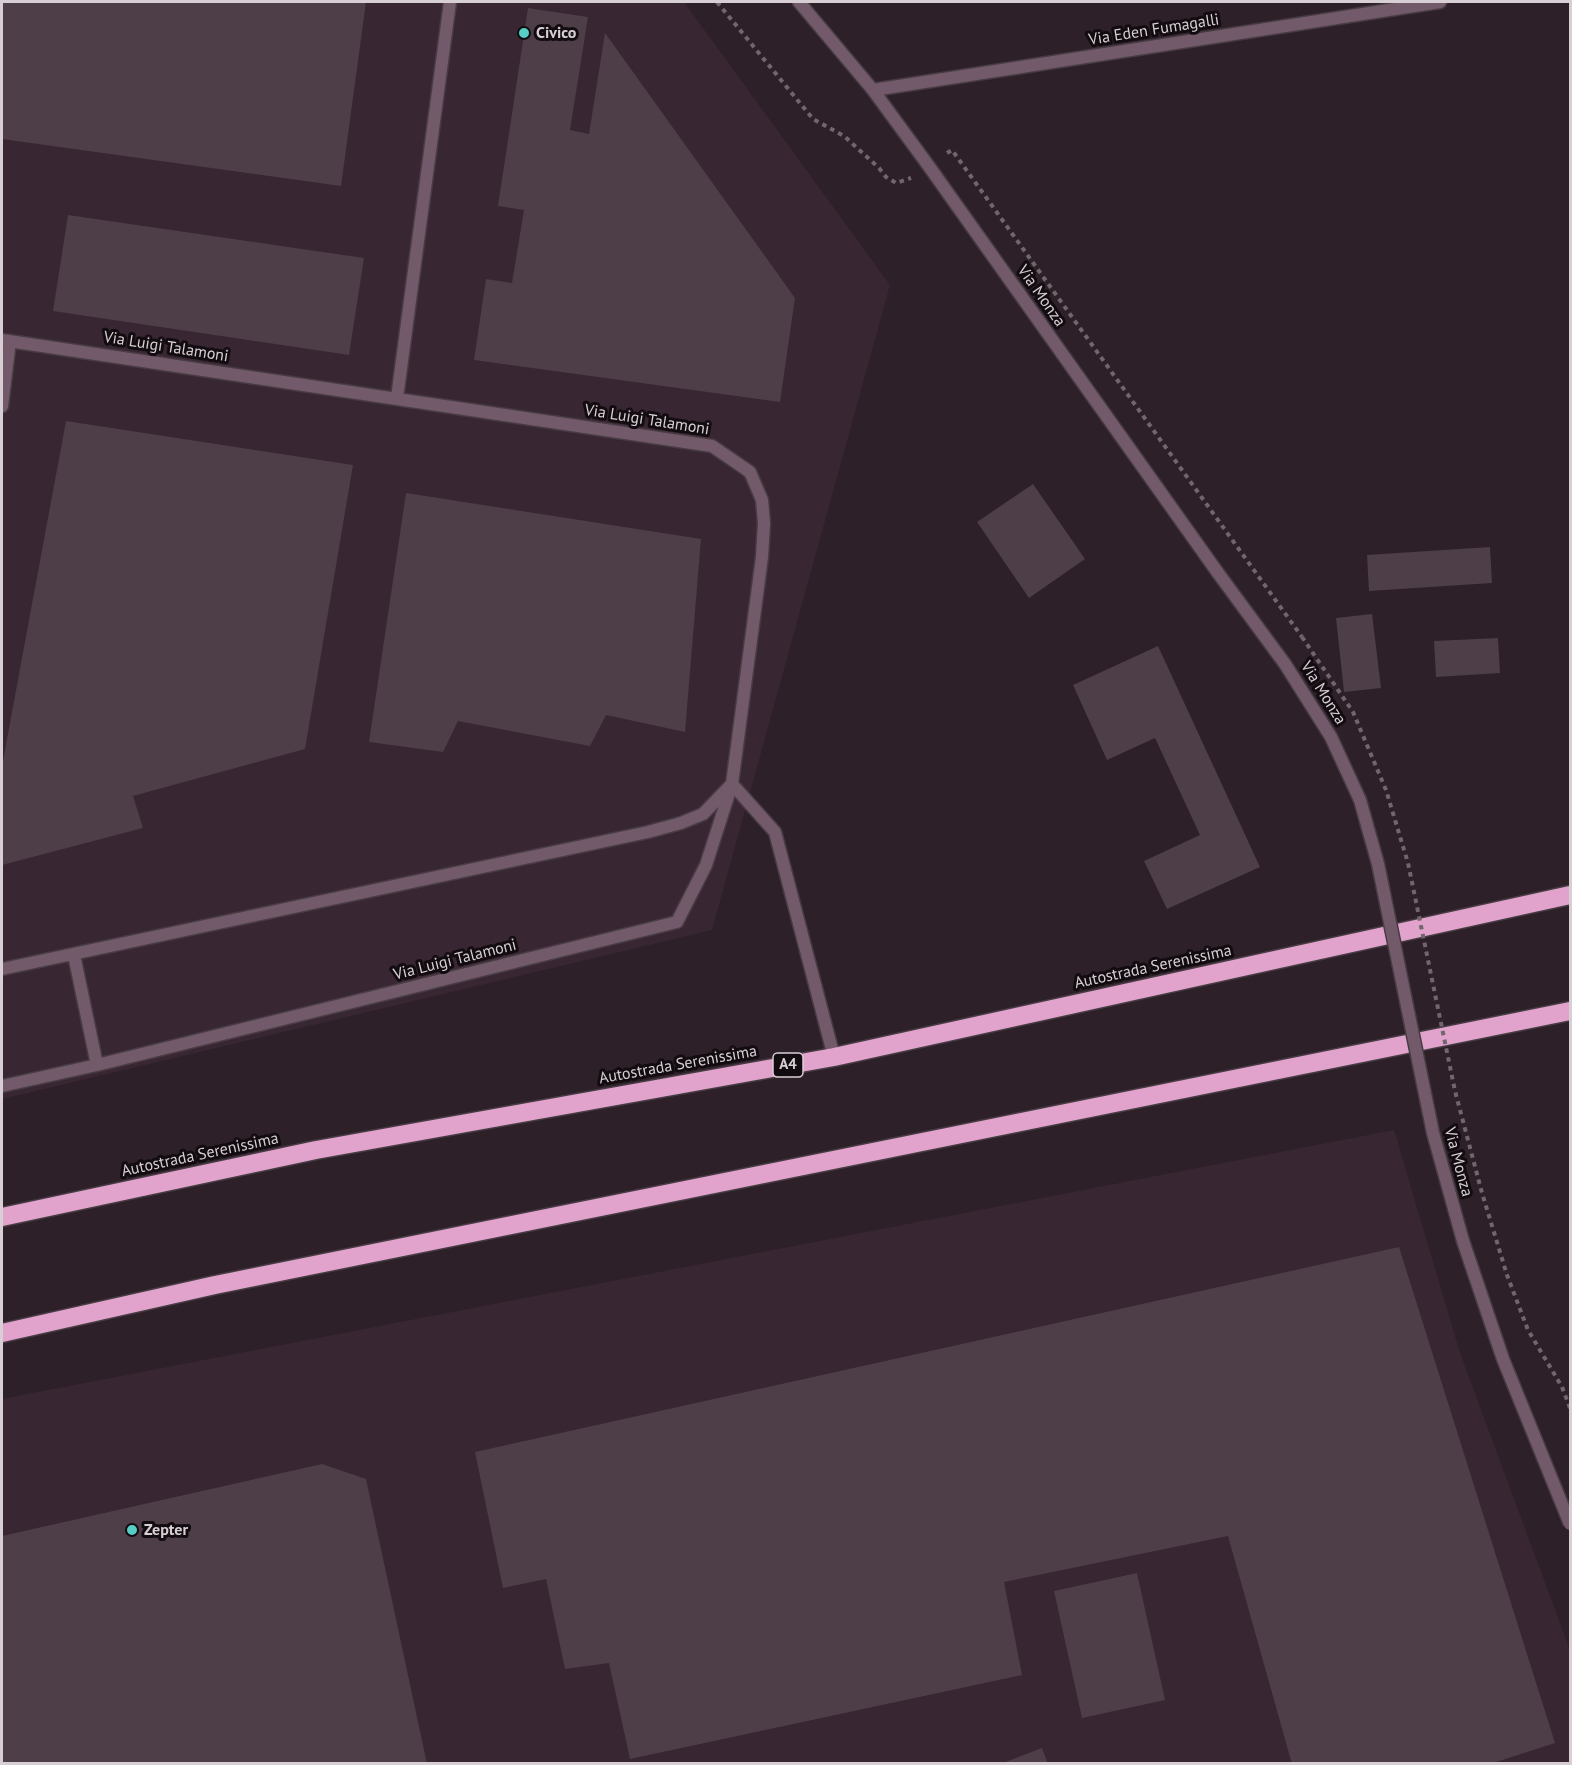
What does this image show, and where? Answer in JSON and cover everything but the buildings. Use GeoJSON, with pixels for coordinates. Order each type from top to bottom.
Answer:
{"type":"FeatureCollection","features":[{"type":"Feature","properties":{"kind":"highway","name":"Autostrada Serenissima"},"geometry":{"type":"LineString","coordinates":[[2,1217],[316,1150],[834,1057],[1570,895]]}},
{"type":"Feature","properties":{"kind":"highway"},"geometry":{"type":"LineString","coordinates":[[2,1333],[227,1283],[1570,1011]]}},
{"type":"Feature","properties":{"kind":"street"},"geometry":{"type":"LineString","coordinates":[[397,399],[450,2]]}},
{"type":"Feature","properties":{"kind":"street","name":"Via Monza"},"geometry":{"type":"LineString","coordinates":[[799,2],[873,90],[1285,664],[1325,728],[1360,800],[1378,864],[1433,1133],[1463,1241],[1503,1359],[1570,1524]]}},
{"type":"Feature","properties":{"kind":"street","name":"Via Eden Fumagalli"},"geometry":{"type":"LineString","coordinates":[[873,90],[1440,2]]}},
{"type":"Feature","properties":{"kind":"street"},"geometry":{"type":"LineString","coordinates":[[2,406],[6,340]]}},
{"type":"Feature","properties":{"kind":"street","name":"Via Luigi Talamoni"},"geometry":{"type":"LineString","coordinates":[[2,1086],[97,1065],[677,922],[706,865],[732,784],[762,557],[764,523],[762,500],[750,472],[712,446],[6,340]]}},
{"type":"Feature","properties":{"kind":"street"},"geometry":{"type":"LineString","coordinates":[[2,969],[670,826],[703,814],[732,784],[775,832],[834,1057]]}},
{"type":"Feature","properties":{"kind":"street"},"geometry":{"type":"LineString","coordinates":[[74,955],[97,1065]]}},
{"type":"Feature","properties":{"kind":"path"},"geometry":{"type":"LineString","coordinates":[[717,2],[813,119],[844,136]]}},
{"type":"Feature","properties":{"kind":"path","name":"Via Monza"},"geometry":{"type":"LineString","coordinates":[[1302,637],[1353,712],[1386,790],[1408,863],[1455,1092],[1482,1193],[1507,1275],[1528,1330],[1562,1387],[1570,1408]]}},
{"type":"Feature","properties":{"kind":"shaded area"},"geometry":{"type":"Polygon","coordinates":[[[2,2],[684,2],[890,285],[712,930],[2,1099],[2,2]]]}},
{"type":"Feature","properties":{"kind":"shaded area"},"geometry":{"type":"Polygon","coordinates":[[[1394,1130],[1460,1353],[1570,1650],[1570,1763],[2,1764],[2,1399],[1394,1130]]]}},
{"type":"Feature","properties":{"kind":"place","name":"Civico"},"geometry":{"type":"Point","coordinates":[524,33]}},
{"type":"Feature","properties":{"kind":"place","name":"Zepter"},"geometry":{"type":"Point","coordinates":[132,1530]}}]}
